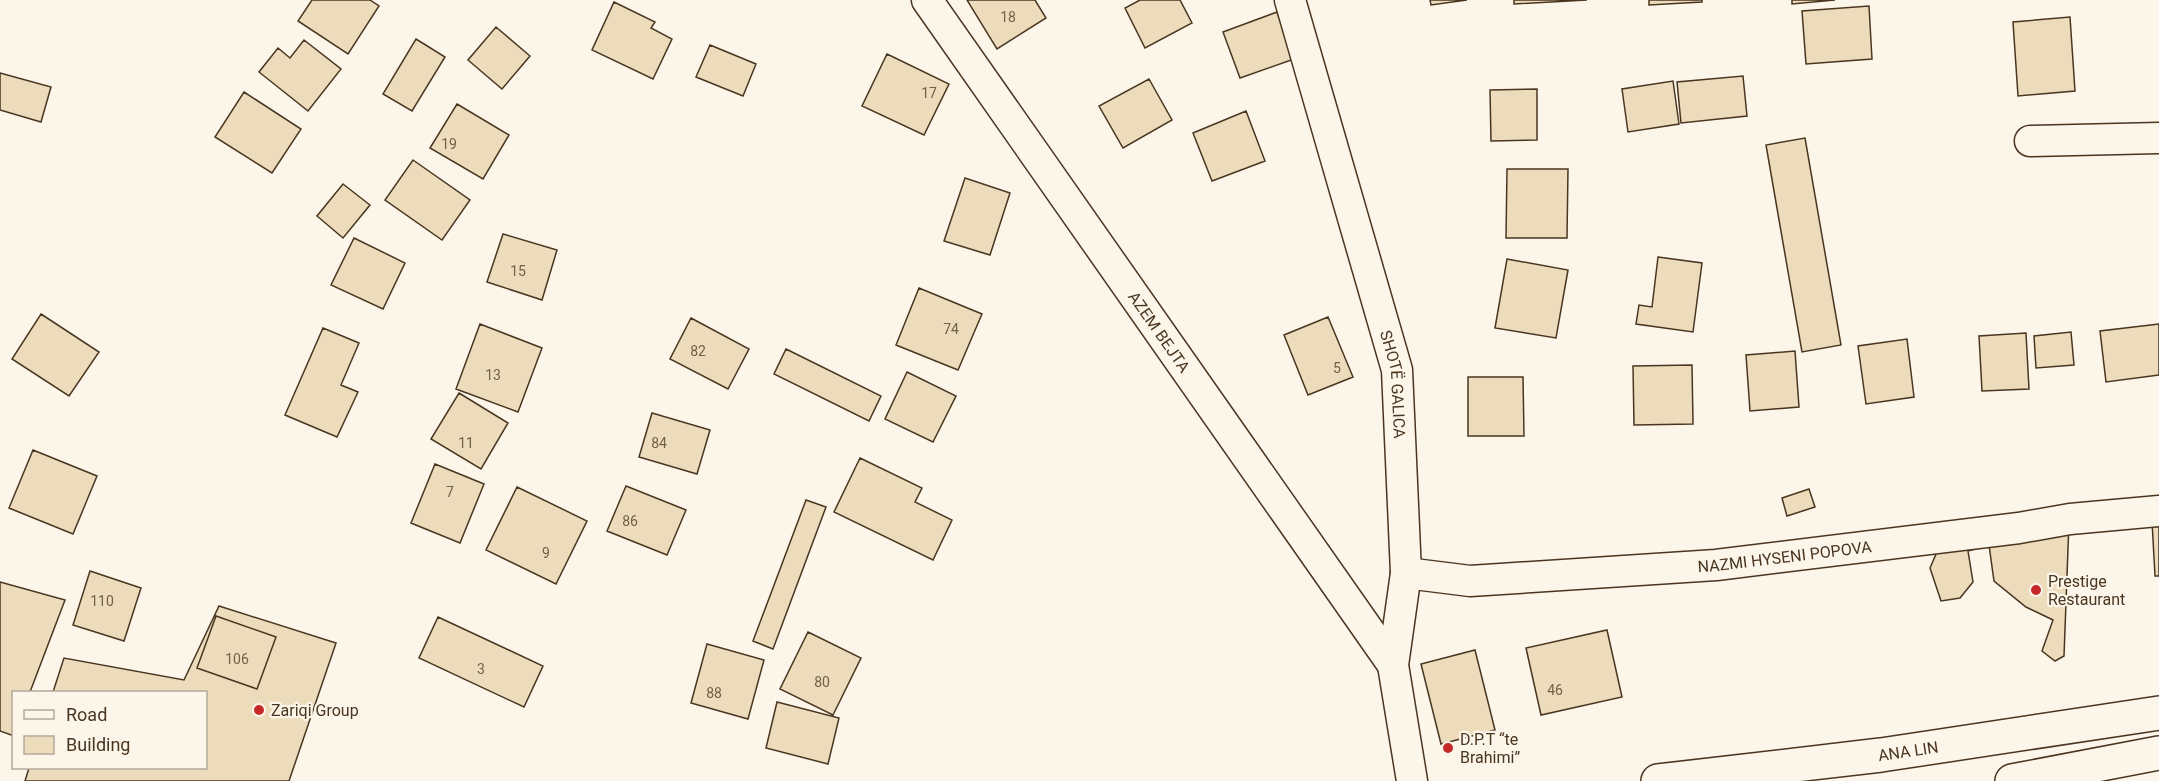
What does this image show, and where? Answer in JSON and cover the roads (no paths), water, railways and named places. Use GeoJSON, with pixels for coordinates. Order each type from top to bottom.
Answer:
{"type":"FeatureCollection","features":[{"type":"Feature","properties":{"kind":"main road","name":"ANA LIN"},"geometry":{"type":"LineString","coordinates":[[1658,781],[1881,755],[2159,713]]}},
{"type":"Feature","properties":{"kind":"main road"},"geometry":{"type":"LineString","coordinates":[[2012,781],[2159,753]]}},
{"type":"Feature","properties":{"kind":"street","name":"AZEM BEJTA"},"geometry":{"type":"LineString","coordinates":[[927,0],[1393,664]]}},
{"type":"Feature","properties":{"kind":"street","name":"SHOTË GALICA"},"geometry":{"type":"LineString","coordinates":[[1290,0],[1397,370],[1407,573],[1393,664],[1412,781]]}},
{"type":"Feature","properties":{"kind":"street"},"geometry":{"type":"LineString","coordinates":[[2030,141],[2159,138]]}},
{"type":"Feature","properties":{"kind":"street","name":"NAZMI HYSENI POPOVA"},"geometry":{"type":"LineString","coordinates":[[1407,573],[1470,581],[1716,566],[2019,528],[2070,519],[2159,511]]}},
{"type":"Feature","properties":{"kind":"place","name":"Prestige Restaurant"},"geometry":{"type":"Point","coordinates":[2036,590]}},
{"type":"Feature","properties":{"kind":"place","name":"Zariqi Group"},"geometry":{"type":"Point","coordinates":[259,710]}},
{"type":"Feature","properties":{"kind":"place","name":"D.P.T “te Brahimi”"},"geometry":{"type":"Point","coordinates":[1448,748]}}]}
